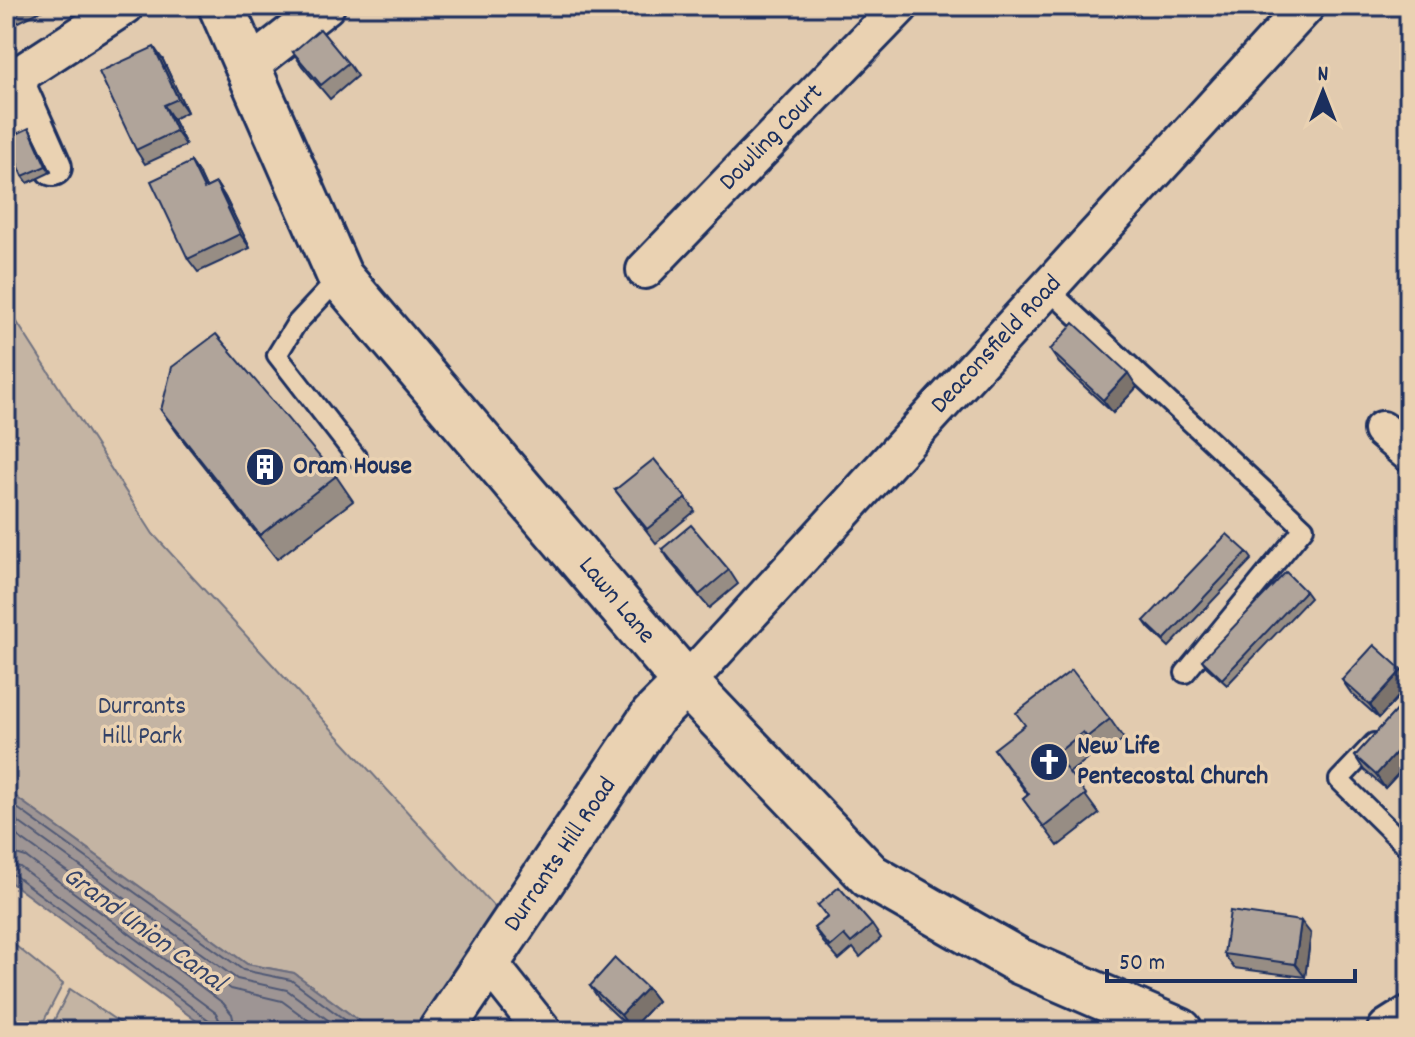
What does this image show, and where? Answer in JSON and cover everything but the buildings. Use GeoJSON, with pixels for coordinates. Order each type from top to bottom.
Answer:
{"type":"FeatureCollection","features":[{"type":"Feature","properties":{"kind":"street"},"geometry":{"type":"LineString","coordinates":[[53,167],[18,88],[22,73],[125,6]]}},
{"type":"Feature","properties":{"kind":"street","name":"Lawn Lane"},"geometry":{"type":"LineString","coordinates":[[221,6],[340,277],[686,683],[870,876],[1019,961],[1180,1031]]}},
{"type":"Feature","properties":{"kind":"street"},"geometry":{"type":"LineString","coordinates":[[247,68],[326,6]]}},
{"type":"Feature","properties":{"kind":"street","name":"Dowling Court"},"geometry":{"type":"LineString","coordinates":[[645,270],[900,6]]}},
{"type":"Feature","properties":{"kind":"street","name":"Deaconsfield Road"},"geometry":{"type":"LineString","coordinates":[[686,683],[1306,6]]}},
{"type":"Feature","properties":{"kind":"street"},"geometry":{"type":"LineString","coordinates":[[1382,430],[1409,453]]}},
{"type":"Feature","properties":{"kind":"street","name":"Durrants Hill Road"},"geometry":{"type":"LineString","coordinates":[[441,1031],[653,716],[686,683]]}},
{"type":"Feature","properties":{"kind":"street"},"geometry":{"type":"LineString","coordinates":[[489,963],[543,1031]]}},
{"type":"Feature","properties":{"kind":"lane"},"geometry":{"type":"LineString","coordinates":[[340,277],[296,324],[277,355],[357,458]]}},
{"type":"Feature","properties":{"kind":"lane"},"geometry":{"type":"LineString","coordinates":[[1049,290],[1304,528],[1185,673]]}},
{"type":"Feature","properties":{"kind":"lane"},"geometry":{"type":"LineString","coordinates":[[1389,727],[1339,780],[1409,849]]}},
{"type":"Feature","properties":{"kind":"green space","name":"Durrants Hill Park"},"geometry":{"type":"Polygon","coordinates":[[[6,305],[153,534],[500,913],[420,1031],[373,1031],[294,973],[247,964],[6,790],[6,305]]]}},
{"type":"Feature","properties":{"kind":"green space"},"geometry":{"type":"Polygon","coordinates":[[[6,938],[63,984],[40,1028],[49,1030],[70,989],[132,1031],[6,1031],[6,938]]]}},
{"type":"Feature","properties":{"kind":"water","name":"Grand Union Canal"},"geometry":{"type":"Polygon","coordinates":[[[6,790],[247,964],[294,973],[373,1031],[210,1031],[6,879],[6,790]]]}},
{"type":"Feature","properties":{"kind":"place","name":"Oram House"},"geometry":{"type":"Point","coordinates":[265,467]}},
{"type":"Feature","properties":{"kind":"place","name":"New Life Pentecostal Church"},"geometry":{"type":"Point","coordinates":[1049,762]}}]}
